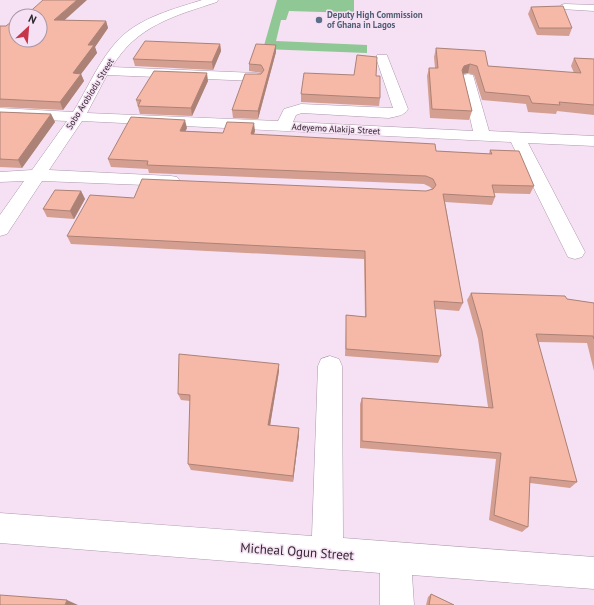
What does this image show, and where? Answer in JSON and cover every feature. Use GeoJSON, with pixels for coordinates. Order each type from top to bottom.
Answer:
{"type":"FeatureCollection","features":[{"type":"Feature","properties":{"kind":"street","name":"Sobo Arobiodu Street"},"geometry":{"type":"LineString","coordinates":[[0,229],[78,116],[103,71],[124,41],[143,27],[164,17],[213,0]]}},
{"type":"Feature","properties":{"kind":"street"},"geometry":{"type":"LineString","coordinates":[[565,7],[594,8]]}},
{"type":"Feature","properties":{"kind":"street"},"geometry":{"type":"LineString","coordinates":[[284,126],[289,112],[302,108],[389,113],[398,112],[401,109],[382,58]]}},
{"type":"Feature","properties":{"kind":"street"},"geometry":{"type":"LineString","coordinates":[[103,71],[256,77]]}},
{"type":"Feature","properties":{"kind":"street"},"geometry":{"type":"LineString","coordinates":[[468,78],[482,136]]}},
{"type":"Feature","properties":{"kind":"street","name":"Adeyemo Alakija Street"},"geometry":{"type":"LineString","coordinates":[[0,113],[594,141]]}},
{"type":"Feature","properties":{"kind":"street"},"geometry":{"type":"LineString","coordinates":[[517,137],[575,252]]}},
{"type":"Feature","properties":{"kind":"street"},"geometry":{"type":"LineString","coordinates":[[0,177],[36,175],[186,182]]}},
{"type":"Feature","properties":{"kind":"street"},"geometry":{"type":"LineString","coordinates":[[326,553],[330,366]]}},
{"type":"Feature","properties":{"kind":"street","name":"Micheal Ogun Street"},"geometry":{"type":"LineString","coordinates":[[0,528],[594,573]]}},
{"type":"Feature","properties":{"kind":"street"},"geometry":{"type":"LineString","coordinates":[[396,558],[397,605]]}},
{"type":"Feature","properties":{"kind":"green space"},"geometry":{"type":"Polygon","coordinates":[[[277,0],[354,0],[354,13],[289,11],[286,20],[281,20],[276,41],[367,45],[367,53],[263,49],[277,0]]]}},
{"type":"Feature","properties":{"kind":"building"},"geometry":{"type":"Polygon","coordinates":[[[43,0],[77,0],[54,20],[106,21],[88,45],[94,45],[73,73],[81,74],[60,102],[0,99],[0,26],[8,24],[8,48],[48,48],[48,8],[34,8],[43,0]]]}},
{"type":"Feature","properties":{"kind":"building"},"geometry":{"type":"Polygon","coordinates":[[[563,6],[572,28],[539,28],[531,7],[563,6]]]}},
{"type":"Feature","properties":{"kind":"building"},"geometry":{"type":"Polygon","coordinates":[[[145,41],[220,44],[212,62],[133,59],[145,41]]]}},
{"type":"Feature","properties":{"kind":"building"},"geometry":{"type":"Polygon","coordinates":[[[256,44],[276,45],[258,111],[232,110],[245,74],[261,74],[264,70],[261,65],[249,64],[256,44]]]}},
{"type":"Feature","properties":{"kind":"building"},"geometry":{"type":"Polygon","coordinates":[[[436,48],[485,51],[488,66],[581,73],[574,58],[594,59],[594,105],[559,102],[560,105],[532,103],[529,96],[485,92],[477,66],[470,64],[464,66],[462,70],[472,111],[432,109],[429,68],[438,68],[436,48]]]}},
{"type":"Feature","properties":{"kind":"building"},"geometry":{"type":"Polygon","coordinates":[[[357,55],[377,57],[376,76],[380,76],[380,98],[301,94],[304,73],[354,75],[357,55]]]}},
{"type":"Feature","properties":{"kind":"building"},"geometry":{"type":"Polygon","coordinates":[[[154,71],[207,73],[191,108],[138,106],[141,100],[136,100],[154,71]]]}},
{"type":"Feature","properties":{"kind":"building"},"geometry":{"type":"Polygon","coordinates":[[[0,112],[51,114],[18,160],[0,159],[0,112]]]}},
{"type":"Feature","properties":{"kind":"building"},"geometry":{"type":"Polygon","coordinates":[[[131,117],[185,120],[180,131],[223,133],[227,122],[254,123],[251,134],[435,144],[436,151],[492,154],[490,150],[519,151],[534,186],[492,185],[495,197],[443,194],[463,303],[434,301],[441,356],[346,349],[346,315],[366,317],[365,251],[67,236],[90,195],[134,198],[142,179],[426,191],[433,189],[436,185],[433,179],[426,176],[147,165],[148,161],[108,159],[131,117]]]}},
{"type":"Feature","properties":{"kind":"building"},"geometry":{"type":"Polygon","coordinates":[[[55,190],[81,191],[70,211],[43,209],[55,190]]]}},
{"type":"Feature","properties":{"kind":"building"},"geometry":{"type":"Polygon","coordinates":[[[471,293],[565,296],[567,299],[594,303],[594,339],[593,336],[536,334],[577,482],[530,477],[528,527],[494,515],[501,453],[362,441],[362,398],[493,408],[482,331],[471,293]]]}},
{"type":"Feature","properties":{"kind":"building"},"geometry":{"type":"Polygon","coordinates":[[[179,354],[279,364],[268,425],[299,428],[293,476],[188,464],[190,395],[178,394],[179,354]]]}},
{"type":"Feature","properties":{"kind":"building"},"geometry":{"type":"Polygon","coordinates":[[[431,594],[454,605],[429,605],[431,594]]]}},
{"type":"Feature","properties":{"kind":"building"},"geometry":{"type":"Polygon","coordinates":[[[0,595],[67,600],[65,605],[0,605],[0,595]]]}},
{"type":"Feature","properties":{"kind":"place","name":"Deputy High Commission of Ghana in Lagos"},"geometry":{"type":"Point","coordinates":[319,20]}}]}
